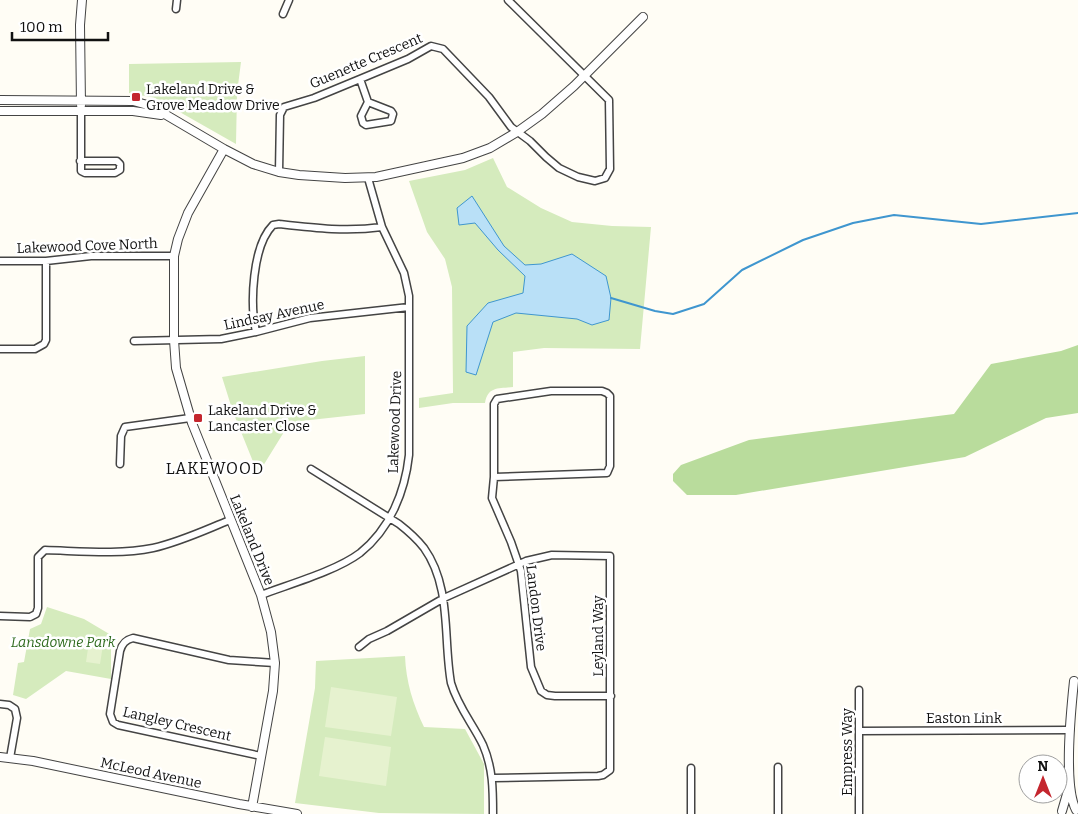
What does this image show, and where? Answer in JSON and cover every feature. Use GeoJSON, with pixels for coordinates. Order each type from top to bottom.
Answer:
{"type":"FeatureCollection","features":[{"type":"Feature","properties":{"kind":"street"},"geometry":{"type":"LineString","coordinates":[[80,161],[116,161],[120,164],[120,170],[115,173],[85,173],[80,169],[80,161],[81,111],[80,25],[82,0]]}},
{"type":"Feature","properties":{"kind":"street"},"geometry":{"type":"LineString","coordinates":[[176,9],[177,0]]}},
{"type":"Feature","properties":{"kind":"street"},"geometry":{"type":"LineString","coordinates":[[283,14],[289,0]]}},
{"type":"Feature","properties":{"kind":"street"},"geometry":{"type":"LineString","coordinates":[[508,0],[609,100],[610,169],[605,178],[595,181],[578,177],[559,168],[530,141],[517,132]]}},
{"type":"Feature","properties":{"kind":"street"},"geometry":{"type":"LineString","coordinates":[[0,100],[133,101],[151,106],[253,164],[279,172],[345,178],[368,178],[464,158],[490,148],[517,132],[557,101],[643,17]]}},
{"type":"Feature","properties":{"kind":"street","name":"Guenette Crescent"},"geometry":{"type":"LineString","coordinates":[[279,172],[280,116],[284,107],[314,98],[408,59],[428,48],[439,47],[486,93],[508,124],[517,132]]}},
{"type":"Feature","properties":{"kind":"street"},"geometry":{"type":"LineString","coordinates":[[360,79],[368,102],[361,116],[363,123],[366,125],[391,121],[393,114],[391,111],[368,102]]}},
{"type":"Feature","properties":{"kind":"street"},"geometry":{"type":"LineString","coordinates":[[0,111],[133,111],[168,117]]}},
{"type":"Feature","properties":{"kind":"street","name":"Lakeland Drive"},"geometry":{"type":"LineString","coordinates":[[224,149],[182,226],[174,256],[174,340],[176,368],[190,418],[261,595],[271,632],[275,663],[273,691],[252,807]]}},
{"type":"Feature","properties":{"kind":"street","name":"Lakewood Drive"},"geometry":{"type":"LineString","coordinates":[[261,595],[338,566],[359,554],[371,543],[389,518],[403,490],[409,455],[409,307],[404,273],[382,227],[368,178]]}},
{"type":"Feature","properties":{"kind":"street"},"geometry":{"type":"LineString","coordinates":[[256,332],[253,316],[255,268],[267,233],[273,225],[337,230],[382,227]]}},
{"type":"Feature","properties":{"kind":"street","name":"Lakewood Cove North"},"geometry":{"type":"LineString","coordinates":[[0,260],[46,261],[84,256],[174,256]]}},
{"type":"Feature","properties":{"kind":"street"},"geometry":{"type":"LineString","coordinates":[[0,348],[35,349],[44,344],[46,340],[46,261]]}},
{"type":"Feature","properties":{"kind":"street","name":"Lindsay Avenue"},"geometry":{"type":"LineString","coordinates":[[134,341],[221,339],[318,317],[409,307]]}},
{"type":"Feature","properties":{"kind":"street","name":"Landon Drive"},"geometry":{"type":"LineString","coordinates":[[494,477],[607,473],[610,466],[610,396],[607,393],[551,391],[502,396],[495,401],[492,498],[519,564],[531,667],[542,691],[547,695],[556,696],[611,696]]}},
{"type":"Feature","properties":{"kind":"street"},"geometry":{"type":"LineString","coordinates":[[120,464],[121,436],[125,427],[190,418]]}},
{"type":"Feature","properties":{"kind":"street"},"geometry":{"type":"LineString","coordinates":[[311,469],[412,534],[423,547],[434,566],[444,598],[451,683],[462,712],[482,745],[493,778],[493,814]]}},
{"type":"Feature","properties":{"kind":"street"},"geometry":{"type":"LineString","coordinates":[[0,616],[30,617],[37,613],[38,557],[44,550],[127,551],[153,548],[230,520]]}},
{"type":"Feature","properties":{"kind":"street","name":"Leyland Way"},"geometry":{"type":"LineString","coordinates":[[359,647],[369,639],[387,631],[444,598],[519,564],[552,555],[610,556],[611,764],[608,772],[598,776],[493,778]]}},
{"type":"Feature","properties":{"kind":"street","name":"Langley Crescent"},"geometry":{"type":"LineString","coordinates":[[261,756],[118,725],[113,722],[110,714],[120,651],[124,642],[129,639],[133,638],[229,660],[275,663]]}},
{"type":"Feature","properties":{"kind":"street"},"geometry":{"type":"LineString","coordinates":[[1074,681],[1070,730],[1070,785],[1073,804],[1077,810]]}},
{"type":"Feature","properties":{"kind":"street","name":"Empress Way"},"geometry":{"type":"LineString","coordinates":[[859,690],[860,814]]}},
{"type":"Feature","properties":{"kind":"street"},"geometry":{"type":"LineString","coordinates":[[0,704],[9,705],[15,709],[17,718],[10,758]]}},
{"type":"Feature","properties":{"kind":"street","name":"Easton Link"},"geometry":{"type":"LineString","coordinates":[[859,731],[1070,730]]}},
{"type":"Feature","properties":{"kind":"street","name":"McLeod Avenue"},"geometry":{"type":"LineString","coordinates":[[0,757],[252,807],[297,814]]}},
{"type":"Feature","properties":{"kind":"street"},"geometry":{"type":"LineString","coordinates":[[778,767],[778,814]]}},
{"type":"Feature","properties":{"kind":"street"},"geometry":{"type":"LineString","coordinates":[[691,768],[691,814]]}},
{"type":"Feature","properties":{"kind":"street"},"geometry":{"type":"LineString","coordinates":[[1059,813],[1070,785]]}},
{"type":"Feature","properties":{"kind":"street"},"geometry":{"type":"LineString","coordinates":[[1059,813],[1068,808],[1077,810]]}},
{"type":"Feature","properties":{"kind":"green space"},"geometry":{"type":"Polygon","coordinates":[[[241,62],[237,93],[236,144],[155,98],[129,93],[129,64],[241,62]]]}},
{"type":"Feature","properties":{"kind":"green space"},"geometry":{"type":"Polygon","coordinates":[[[199,81],[213,81],[212,95],[198,95],[199,81]]]}},
{"type":"Feature","properties":{"kind":"green space"},"geometry":{"type":"Polygon","coordinates":[[[493,158],[507,187],[541,208],[572,222],[651,227],[640,349],[544,348],[513,352],[513,387],[499,388],[491,391],[485,403],[453,403],[419,408],[419,398],[453,393],[452,287],[445,259],[427,232],[409,181],[465,170],[493,158]]]}},
{"type":"Feature","properties":{"kind":"green space"},"geometry":{"type":"Polygon","coordinates":[[[1078,345],[1078,413],[1046,418],[965,457],[736,495],[687,495],[673,481],[673,474],[681,465],[749,440],[954,414],[991,364],[1061,351],[1078,345]]]}},
{"type":"Feature","properties":{"kind":"green space"},"geometry":{"type":"Polygon","coordinates":[[[365,356],[365,414],[301,421],[284,432],[258,474],[233,412],[222,377],[365,356]]]}},
{"type":"Feature","properties":{"kind":"green space","name":"Lansdowne Park"},"geometry":{"type":"Polygon","coordinates":[[[47,607],[84,619],[111,635],[111,679],[66,671],[26,699],[13,695],[18,663],[24,662],[30,629],[41,624],[47,607]]]}},
{"type":"Feature","properties":{"kind":"green space"},"geometry":{"type":"Polygon","coordinates":[[[89,642],[103,645],[100,664],[86,662],[89,642]]]}},
{"type":"Feature","properties":{"kind":"green space"},"geometry":{"type":"Polygon","coordinates":[[[405,656],[411,693],[424,727],[465,729],[484,764],[484,814],[379,813],[295,803],[315,688],[316,661],[405,656]]]}},
{"type":"Feature","properties":{"kind":"green space"},"geometry":{"type":"Polygon","coordinates":[[[331,687],[397,697],[391,736],[325,727],[331,687]]]}},
{"type":"Feature","properties":{"kind":"green space"},"geometry":{"type":"Polygon","coordinates":[[[325,737],[391,747],[386,786],[319,776],[325,737]]]}},
{"type":"Feature","properties":{"kind":"water"},"geometry":{"type":"Polygon","coordinates":[[[472,196],[504,246],[525,265],[541,264],[572,254],[606,276],[611,298],[609,320],[592,325],[577,319],[516,313],[493,322],[476,375],[466,372],[467,326],[488,303],[523,293],[525,276],[498,250],[475,223],[459,225],[457,208],[472,196]]]}},
{"type":"Feature","properties":{"kind":"waterway"},"geometry":{"type":"LineString","coordinates":[[611,298],[655,311],[673,314],[704,304],[742,270],[803,240],[853,223],[894,215],[981,224],[1078,213]]}},
{"type":"Feature","properties":{"kind":"place","name":"Lakeland Drive & Grove Meadow Drive"},"geometry":{"type":"Point","coordinates":[136,97]}},
{"type":"Feature","properties":{"kind":"place","name":"Lakeland Drive & Lancaster Close"},"geometry":{"type":"Point","coordinates":[198,418]}},
{"type":"Feature","properties":{"kind":"district","name":"LAKEWOOD"},"geometry":{"type":"Point","coordinates":[215,468]}}]}
